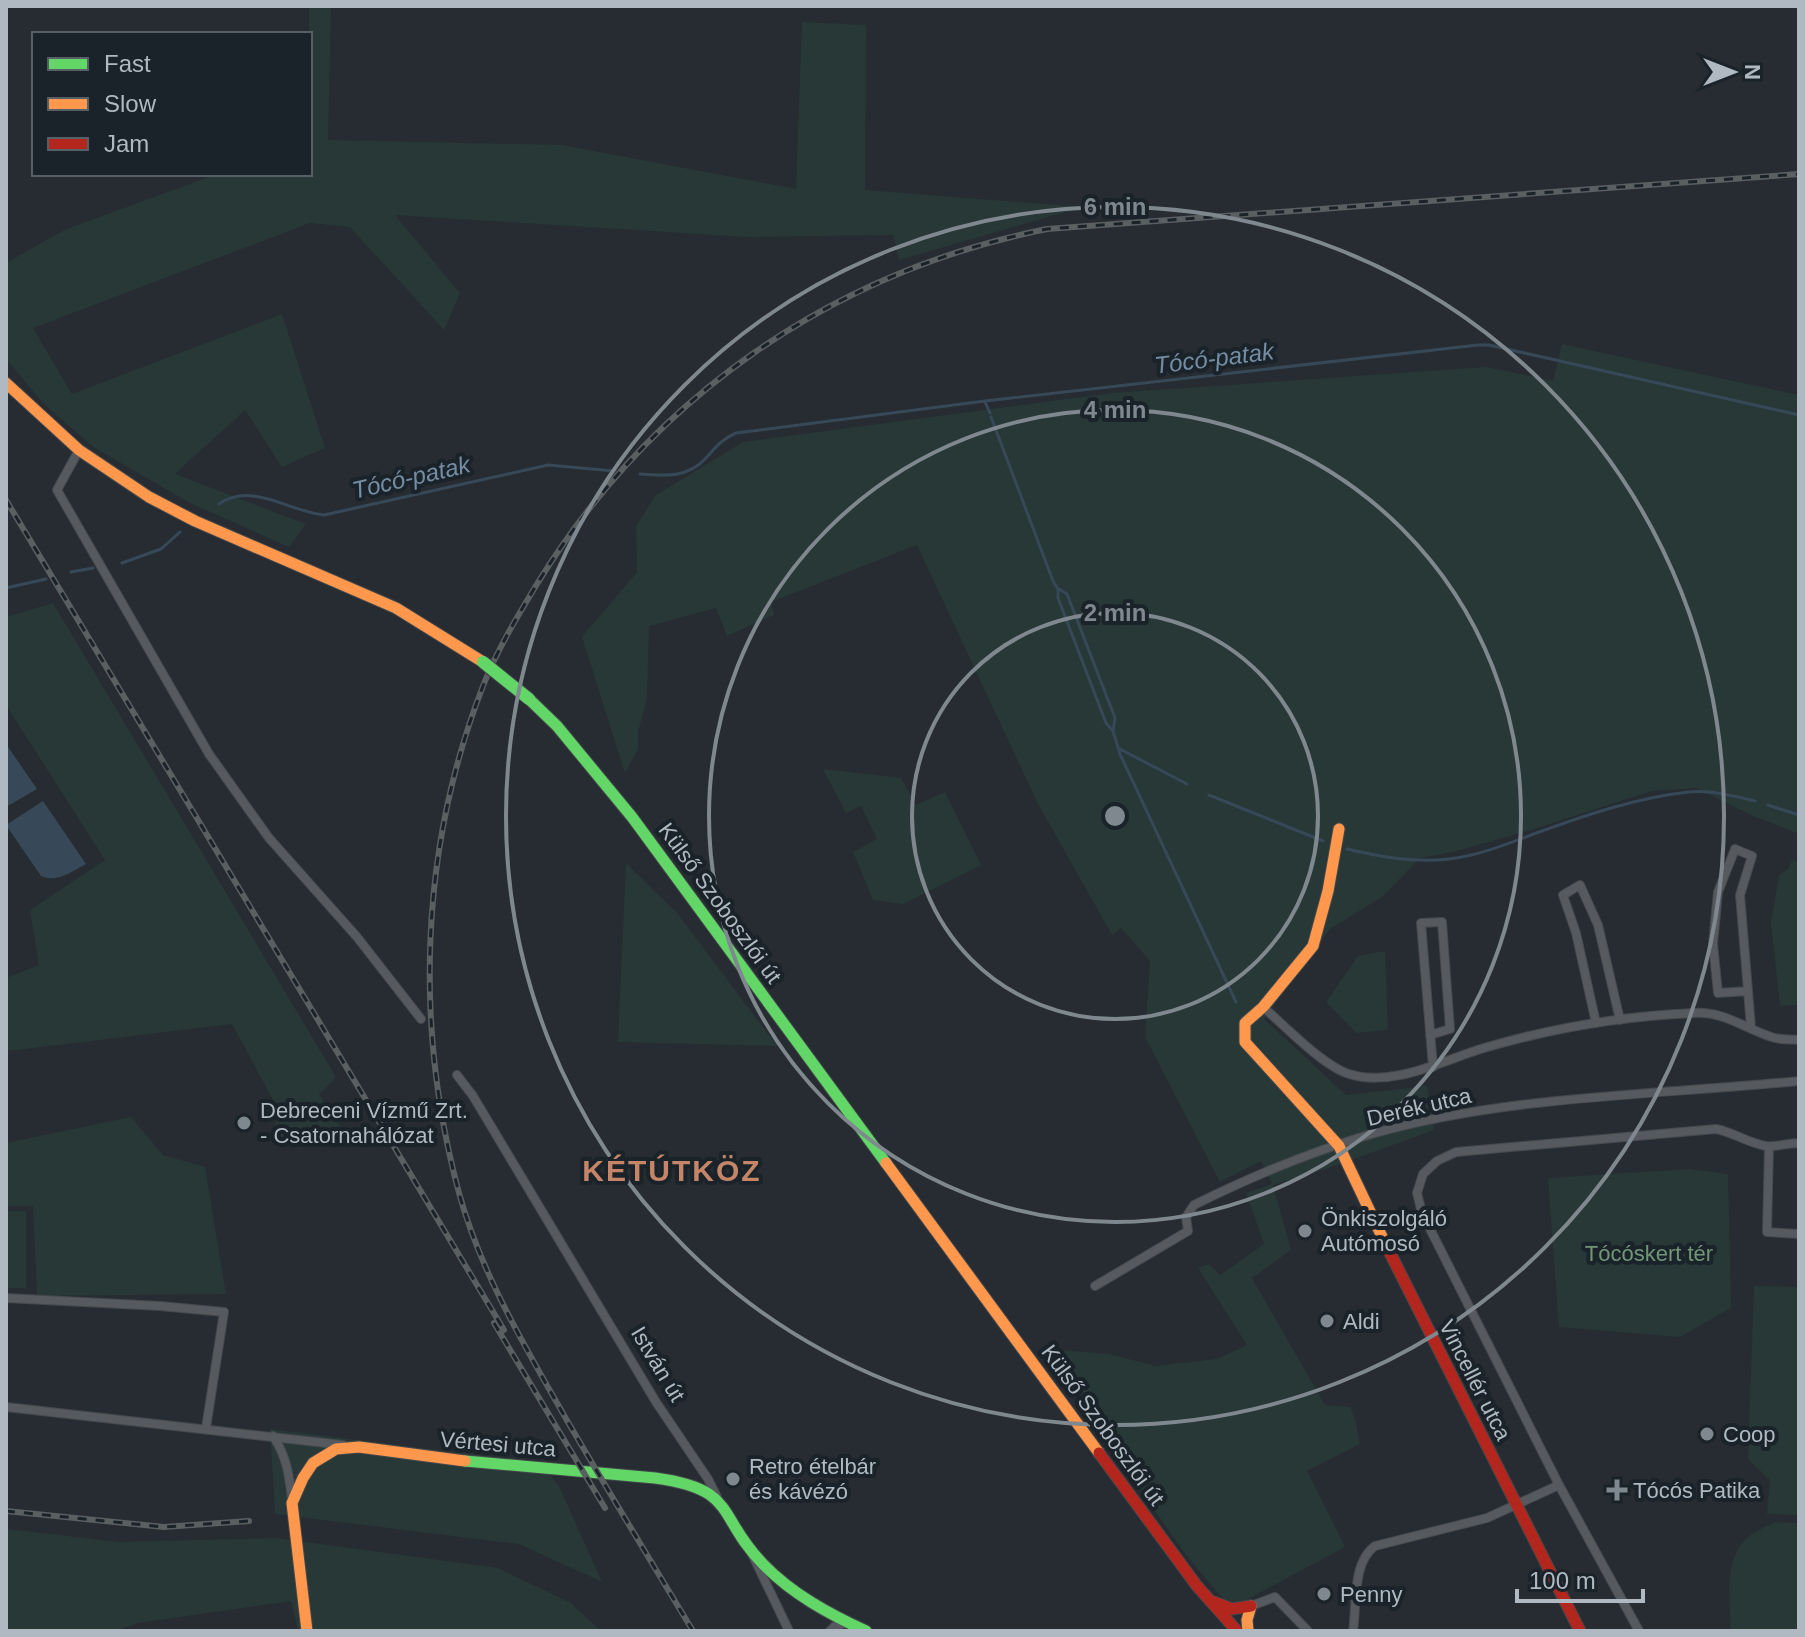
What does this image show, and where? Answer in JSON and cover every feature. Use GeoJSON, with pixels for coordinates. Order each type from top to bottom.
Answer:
{"type":"FeatureCollection","features":[{"type":"Feature","properties":{"kind":"main road","name":"Külső Szoboszlói út"},"geometry":{"type":"LineString","coordinates":[[6,383],[79,450],[117,477],[165,505],[396,608],[483,662],[529,699],[567,737],[632,817],[1169,1549],[1237,1631]]}},
{"type":"Feature","properties":{"kind":"main road","name":"Vincellér utca"},"geometry":{"type":"LineString","coordinates":[[1339,829],[1328,891],[1313,946],[1263,1007],[1245,1023],[1245,1042],[1339,1146],[1414,1306],[1580,1631]]}},
{"type":"Feature","properties":{"kind":"main road"},"geometry":{"type":"LineString","coordinates":[[307,1631],[292,1503],[298,1483],[313,1463],[337,1448],[354,1447]]}},
{"type":"Feature","properties":{"kind":"main road","name":"Vértesi utca"},"geometry":{"type":"LineString","coordinates":[[354,1447],[429,1458],[649,1479],[696,1487],[718,1498]]}},
{"type":"Feature","properties":{"kind":"main road","name":"István út"},"geometry":{"type":"LineString","coordinates":[[718,1498],[751,1551],[787,1586],[810,1603],[866,1631]]}},
{"type":"Feature","properties":{"kind":"main road"},"geometry":{"type":"LineString","coordinates":[[1208,1599],[1232,1609],[1251,1606],[1248,1631]]}},
{"type":"Feature","properties":{"kind":"street"},"geometry":{"type":"LineString","coordinates":[[79,450],[57,490],[209,754],[269,838],[357,937],[421,1019]]}},
{"type":"Feature","properties":{"kind":"street"},"geometry":{"type":"LineString","coordinates":[[1748,991],[1718,993],[1713,944],[1718,892],[1735,849],[1752,856],[1740,895],[1748,991],[1751,1027]]}},
{"type":"Feature","properties":{"kind":"street"},"geometry":{"type":"LineString","coordinates":[[1596,1023],[1576,933],[1563,895],[1580,885],[1598,925],[1620,1020]]}},
{"type":"Feature","properties":{"kind":"street","name":"Derék utca"},"geometry":{"type":"LineString","coordinates":[[1430,1035],[1450,1029],[1442,922],[1421,923],[1430,1035],[1433,1067]]}},
{"type":"Feature","properties":{"kind":"street","name":"Derék utca"},"geometry":{"type":"LineString","coordinates":[[1263,1007],[1333,1067],[1350,1075],[1369,1077],[1419,1072],[1484,1048],[1596,1023],[1696,1012],[1716,1013],[1775,1038],[1799,1040]]}},
{"type":"Feature","properties":{"kind":"street","name":"István út"},"geometry":{"type":"LineString","coordinates":[[457,1075],[473,1096],[656,1402],[718,1498]]}},
{"type":"Feature","properties":{"kind":"street","name":"Derék utca"},"geometry":{"type":"LineString","coordinates":[[1095,1286],[1188,1231],[1186,1217],[1194,1205],[1277,1167],[1374,1134],[1515,1106],[1799,1081]]}},
{"type":"Feature","properties":{"kind":"street","name":"Vincellér utca"},"geometry":{"type":"LineString","coordinates":[[1639,1631],[1559,1485],[1422,1213],[1417,1193],[1423,1174],[1437,1161],[1456,1152],[1716,1129],[1769,1147]]}},
{"type":"Feature","properties":{"kind":"street"},"geometry":{"type":"LineString","coordinates":[[1799,1143],[1769,1147],[1767,1232],[1799,1234]]}},
{"type":"Feature","properties":{"kind":"street"},"geometry":{"type":"LineString","coordinates":[[6,1298],[224,1312],[206,1428]]}},
{"type":"Feature","properties":{"kind":"street","name":"Vértesi utca"},"geometry":{"type":"LineString","coordinates":[[6,1407],[354,1447]]}},
{"type":"Feature","properties":{"kind":"street"},"geometry":{"type":"LineString","coordinates":[[273,1436],[283,1452],[288,1469],[292,1503]]}},
{"type":"Feature","properties":{"kind":"street"},"geometry":{"type":"LineString","coordinates":[[1353,1631],[1361,1565],[1367,1552],[1375,1546],[1487,1518],[1559,1485]]}},
{"type":"Feature","properties":{"kind":"street"},"geometry":{"type":"LineString","coordinates":[[751,1551],[789,1631]]}},
{"type":"Feature","properties":{"kind":"street"},"geometry":{"type":"LineString","coordinates":[[1251,1606],[1275,1597],[1308,1631]]}},
{"type":"Feature","properties":{"kind":"street"},"geometry":{"type":"LineString","coordinates":[[830,1631],[847,1623]]}},
{"type":"Feature","properties":{"kind":"green space"},"geometry":{"type":"Polygon","coordinates":[[[309,6],[331,6],[328,140],[562,145],[796,189],[802,22],[866,25],[865,190],[1083,207],[899,260],[893,235],[747,237],[395,215],[460,293],[444,330],[350,227],[310,223],[33,328],[72,394],[282,314],[325,448],[282,467],[245,410],[175,474],[306,524],[289,547],[190,503],[93,447],[43,403],[6,359],[6,263],[64,230],[212,176],[312,176],[312,32],[309,32],[309,6]]]}},
{"type":"Feature","properties":{"kind":"green space"},"geometry":{"type":"Polygon","coordinates":[[[1562,344],[1799,395],[1799,834],[1696,788],[1652,791],[1531,830],[1420,858],[1382,897],[1330,929],[1264,1019],[1346,1095],[1427,1086],[1434,1130],[1273,1185],[1291,1250],[1252,1278],[1325,1405],[1350,1407],[1360,1444],[1307,1471],[1345,1547],[1239,1604],[1223,1599],[1186,1555],[1119,1460],[1059,1350],[1110,1354],[1155,1366],[1217,1359],[1247,1345],[1198,1268],[1209,1264],[1220,1275],[1264,1244],[1246,1193],[1272,1184],[1261,1161],[1220,1182],[1145,1037],[1150,961],[1121,928],[1112,935],[1038,804],[917,545],[771,602],[774,615],[727,636],[716,608],[649,626],[647,699],[638,732],[638,749],[625,773],[582,637],[637,572],[636,526],[656,495],[743,442],[1112,393],[1486,367],[1553,381],[1562,344]]]}},
{"type":"Feature","properties":{"kind":"green space"},"geometry":{"type":"Polygon","coordinates":[[[53,603],[336,1077],[319,1094],[346,1135],[307,1140],[273,1137],[278,1109],[232,1024],[8,1051],[6,978],[39,965],[30,910],[105,860],[6,705],[6,617],[53,603]]]}},
{"type":"Feature","properties":{"kind":"green space"},"geometry":{"type":"Polygon","coordinates":[[[823,769],[901,778],[916,805],[945,792],[981,865],[903,904],[873,900],[853,852],[877,839],[861,806],[846,813],[823,769]]]}},
{"type":"Feature","properties":{"kind":"green space"},"geometry":{"type":"Polygon","coordinates":[[[1792,860],[1799,862],[1799,1005],[1780,1006],[1771,923],[1779,875],[1788,869],[1792,860]]]}},
{"type":"Feature","properties":{"kind":"green space"},"geometry":{"type":"Polygon","coordinates":[[[626,863],[678,914],[777,1046],[618,1042],[626,863]]]}},
{"type":"Feature","properties":{"kind":"green space"},"geometry":{"type":"Polygon","coordinates":[[[1385,951],[1388,1030],[1356,1033],[1326,1002],[1358,956],[1385,951]]]}},
{"type":"Feature","properties":{"kind":"green space"},"geometry":{"type":"Polygon","coordinates":[[[131,1117],[163,1155],[205,1167],[226,1294],[37,1296],[33,1206],[6,1206],[6,1143],[131,1117]]]}},
{"type":"Feature","properties":{"kind":"green space","name":"Tócóskert tér"},"geometry":{"type":"Polygon","coordinates":[[[1689,1169],[1728,1174],[1731,1308],[1680,1337],[1559,1327],[1548,1178],[1689,1169]]]}},
{"type":"Feature","properties":{"kind":"green space"},"geometry":{"type":"Polygon","coordinates":[[[6,1211],[26,1211],[26,1288],[6,1288],[6,1211]]]}},
{"type":"Feature","properties":{"kind":"green space"},"geometry":{"type":"Polygon","coordinates":[[[1754,1286],[1799,1287],[1799,1515],[1767,1514],[1770,1480],[1748,1459],[1754,1286]]]}},
{"type":"Feature","properties":{"kind":"green space"},"geometry":{"type":"Polygon","coordinates":[[[270,1429],[541,1463],[559,1486],[602,1582],[519,1544],[275,1514],[270,1429]]]}},
{"type":"Feature","properties":{"kind":"green space"},"geometry":{"type":"Polygon","coordinates":[[[1775,1522],[1799,1523],[1799,1631],[1731,1631],[1729,1595],[1734,1557],[1750,1536],[1775,1522]]]}},
{"type":"Feature","properties":{"kind":"green space"},"geometry":{"type":"Polygon","coordinates":[[[6,1529],[119,1542],[276,1538],[498,1568],[571,1603],[601,1631],[298,1631],[291,1601],[137,1623],[117,1631],[6,1631],[6,1529]]]}},
{"type":"Feature","properties":{"kind":"water"},"geometry":{"type":"Polygon","coordinates":[[[6,744],[37,789],[6,807],[6,744]]]}},
{"type":"Feature","properties":{"kind":"water"},"geometry":{"type":"Polygon","coordinates":[[[43,801],[86,864],[58,877],[41,876],[6,825],[43,801]]]}},
{"type":"Feature","properties":{"kind":"waterway","name":"Tócó-patak"},"geometry":{"type":"LineString","coordinates":[[640,474],[667,475],[692,469],[736,433],[985,401],[1478,345],[1799,415]]}},
{"type":"Feature","properties":{"kind":"waterway"},"geometry":{"type":"LineString","coordinates":[[985,402],[990,413]]}},
{"type":"Feature","properties":{"kind":"waterway"},"geometry":{"type":"LineString","coordinates":[[991,417],[1106,723],[1113,731],[1120,754],[1236,1002]]}},
{"type":"Feature","properties":{"kind":"waterway","name":"Tócó-patak"},"geometry":{"type":"LineString","coordinates":[[219,504],[232,498],[258,497],[324,515],[548,465],[614,471]]}},
{"type":"Feature","properties":{"kind":"waterway","name":"Tócó-patak"},"geometry":{"type":"LineString","coordinates":[[122,563],[161,549],[180,532]]}},
{"type":"Feature","properties":{"kind":"waterway","name":"Tócó-patak"},"geometry":{"type":"LineString","coordinates":[[71,572],[93,568]]}},
{"type":"Feature","properties":{"kind":"waterway","name":"Tócó-patak"},"geometry":{"type":"LineString","coordinates":[[6,588],[46,579]]}},
{"type":"Feature","properties":{"kind":"waterway"},"geometry":{"type":"LineString","coordinates":[[1059,589],[1067,594],[1115,718],[1113,731]]}},
{"type":"Feature","properties":{"kind":"waterway"},"geometry":{"type":"LineString","coordinates":[[1118,748],[1187,784]]}},
{"type":"Feature","properties":{"kind":"waterway"},"geometry":{"type":"LineString","coordinates":[[1347,849],[1398,858],[1449,859],[1485,851],[1596,813],[1652,798],[1706,792],[1755,801]]}},
{"type":"Feature","properties":{"kind":"waterway"},"geometry":{"type":"LineString","coordinates":[[1209,795],[1323,841]]}},
{"type":"Feature","properties":{"kind":"waterway"},"geometry":{"type":"LineString","coordinates":[[1768,805],[1799,815]]}},
{"type":"Feature","properties":{"kind":"railway"},"geometry":{"type":"LineString","coordinates":[[693,1631],[565,1417],[491,1280],[459,1193],[435,1066],[430,1002],[430,938],[446,810],[462,747],[483,686],[501,647],[537,584],[583,517],[635,456],[692,401],[754,352],[821,311],[893,276],[968,249],[1047,229],[1799,174]]}},
{"type":"Feature","properties":{"kind":"railway"},"geometry":{"type":"LineString","coordinates":[[6,500],[504,1330]]}},
{"type":"Feature","properties":{"kind":"railway"},"geometry":{"type":"LineString","coordinates":[[494,1323],[605,1508]]}},
{"type":"Feature","properties":{"kind":"railway"},"geometry":{"type":"LineString","coordinates":[[6,1511],[164,1527],[249,1521]]}},
{"type":"Feature","properties":{"kind":"traffic: fast"},"geometry":{"type":"LineString","coordinates":[[483,662],[529,699]]}},
{"type":"Feature","properties":{"kind":"traffic: fast"},"geometry":{"type":"LineString","coordinates":[[529,699],[557,726],[632,817],[886,1163]]}},
{"type":"Feature","properties":{"kind":"traffic: fast"},"geometry":{"type":"LineString","coordinates":[[465,1461],[655,1478],[700,1489],[722,1507],[748,1547],[774,1575],[838,1618],[866,1631]]}},
{"type":"Feature","properties":{"kind":"traffic: slow"},"geometry":{"type":"LineString","coordinates":[[6,383],[79,450],[149,497],[195,521],[396,608],[483,662]]}},
{"type":"Feature","properties":{"kind":"traffic: slow"},"geometry":{"type":"LineString","coordinates":[[1339,829],[1328,891],[1313,946],[1263,1007],[1245,1023],[1245,1042],[1339,1146],[1385,1243]]}},
{"type":"Feature","properties":{"kind":"traffic: slow"},"geometry":{"type":"LineString","coordinates":[[886,1163],[1099,1453]]}},
{"type":"Feature","properties":{"kind":"traffic: slow"},"geometry":{"type":"LineString","coordinates":[[307,1631],[292,1503],[313,1463],[336,1449],[359,1447],[465,1461]]}},
{"type":"Feature","properties":{"kind":"traffic: slow"},"geometry":{"type":"LineString","coordinates":[[1248,1631],[1251,1606]]}},
{"type":"Feature","properties":{"kind":"traffic: jam"},"geometry":{"type":"LineString","coordinates":[[1385,1243],[1580,1631]]}},
{"type":"Feature","properties":{"kind":"traffic: jam"},"geometry":{"type":"LineString","coordinates":[[1099,1453],[1197,1586],[1237,1631]]}},
{"type":"Feature","properties":{"kind":"traffic: jam"},"geometry":{"type":"LineString","coordinates":[[1214,1602],[1232,1609],[1251,1606]]}},
{"type":"Feature","properties":{"kind":"place","name":"Debreceni Vízmű Zrt. - Csatornahálózat"},"geometry":{"type":"Point","coordinates":[244,1123]}},
{"type":"Feature","properties":{"kind":"place","name":"Önkiszolgáló Autómosó"},"geometry":{"type":"Point","coordinates":[1305,1231]}},
{"type":"Feature","properties":{"kind":"place","name":"Aldi"},"geometry":{"type":"Point","coordinates":[1327,1321]}},
{"type":"Feature","properties":{"kind":"place","name":"Coop"},"geometry":{"type":"Point","coordinates":[1707,1434]}},
{"type":"Feature","properties":{"kind":"place","name":"Retro ételbár és kávézó"},"geometry":{"type":"Point","coordinates":[733,1479]}},
{"type":"Feature","properties":{"kind":"place","name":"Tócós Patika"},"geometry":{"type":"Point","coordinates":[1617,1490]}},
{"type":"Feature","properties":{"kind":"place","name":"Penny"},"geometry":{"type":"Point","coordinates":[1324,1594]}},
{"type":"Feature","properties":{"kind":"district","name":"KÉTÚTKÖZ"},"geometry":{"type":"Point","coordinates":[672,1170]}}]}
